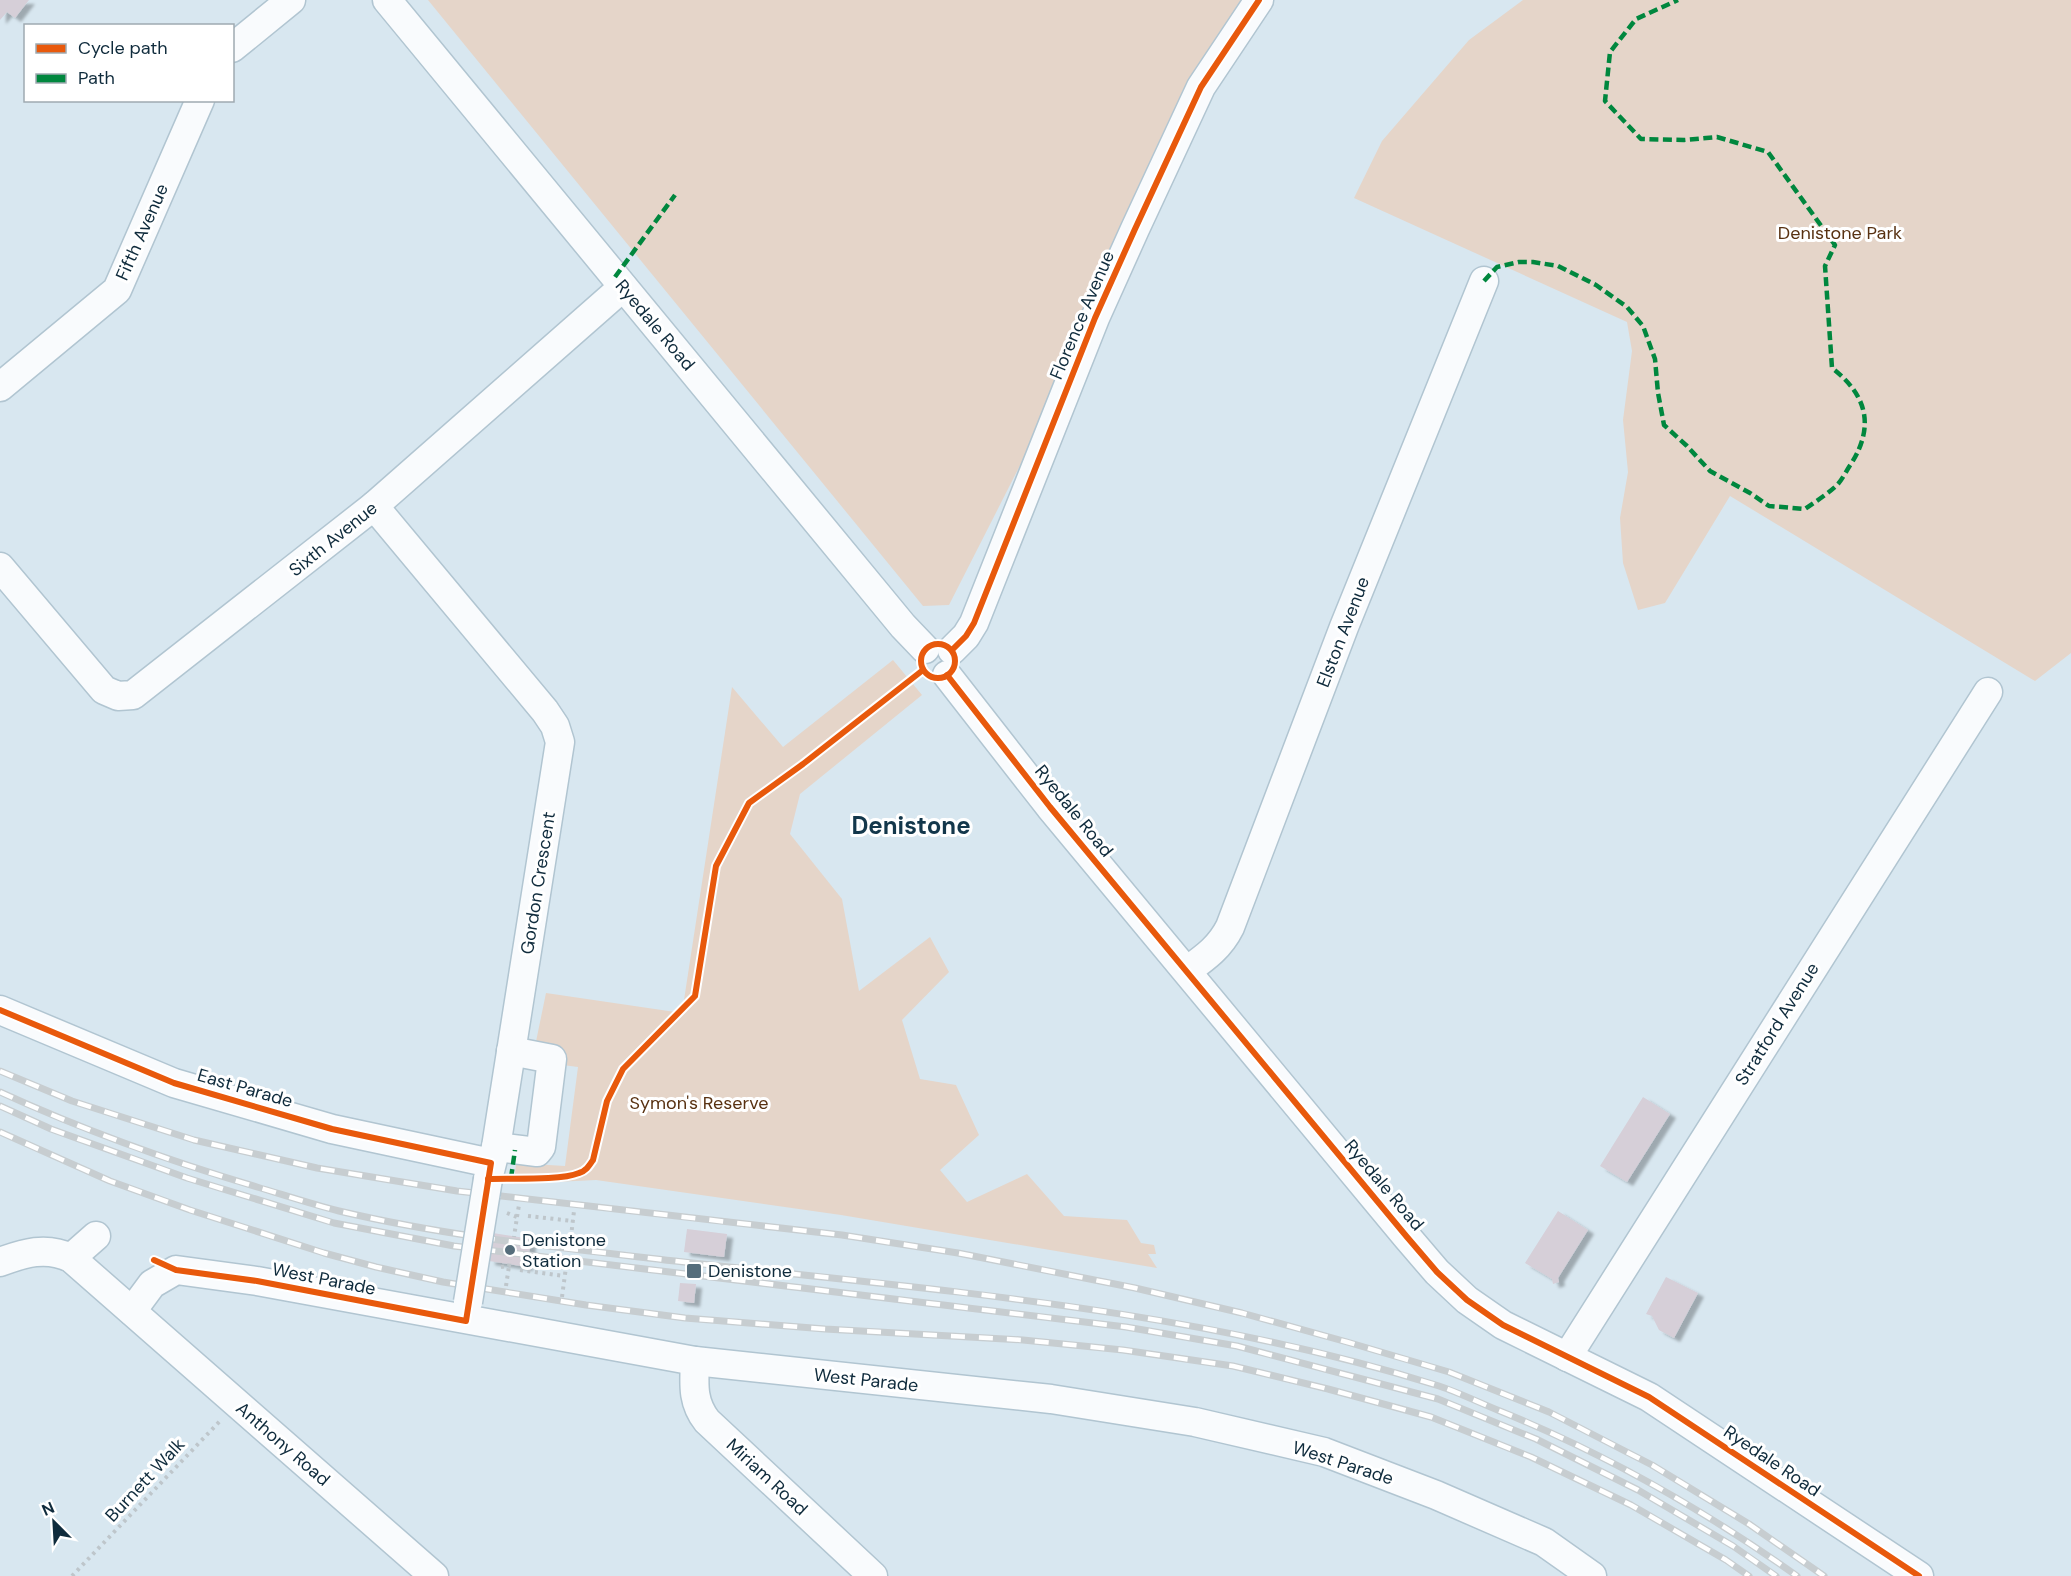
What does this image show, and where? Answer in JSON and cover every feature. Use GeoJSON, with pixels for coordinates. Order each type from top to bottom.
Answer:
{"type":"FeatureCollection","features":[{"type":"Feature","properties":{"kind":"street"},"geometry":{"type":"LineString","coordinates":[[234,46],[291,0]]}},
{"type":"Feature","properties":{"kind":"street","name":"Ryedale Road"},"geometry":{"type":"LineString","coordinates":[[387,0],[895,617],[941,658],[1050,807],[1188,970],[1437,1272],[1467,1300],[1503,1325],[1649,1397],[1919,1576]]}},
{"type":"Feature","properties":{"kind":"street","name":"Florence Avenue"},"geometry":{"type":"LineString","coordinates":[[941,658],[959,644],[974,623],[1095,318],[1201,87],[1259,0]]}},
{"type":"Feature","properties":{"kind":"street","name":"Fifth Avenue"},"geometry":{"type":"LineString","coordinates":[[0,387],[117,290],[199,102]]}},
{"type":"Feature","properties":{"kind":"street","name":"Elston Avenue"},"geometry":{"type":"LineString","coordinates":[[1188,970],[1212,953],[1223,941],[1230,927],[1344,627],[1484,281]]}},
{"type":"Feature","properties":{"kind":"street","name":"Sixth Avenue"},"geometry":{"type":"LineString","coordinates":[[0,567],[104,690],[118,696],[133,695],[374,506],[623,287]]}},
{"type":"Feature","properties":{"kind":"street","name":"Gordon Crescent"},"geometry":{"type":"LineString","coordinates":[[374,506],[545,711],[555,726],[560,742],[467,1311]]}},
{"type":"Feature","properties":{"kind":"street","name":"Stratford Avenue"},"geometry":{"type":"LineString","coordinates":[[1567,1357],[1988,692]]}},
{"type":"Feature","properties":{"kind":"street","name":"East Parade"},"geometry":{"type":"LineString","coordinates":[[0,1010],[174,1083],[332,1129],[492,1163],[537,1152],[540,1147],[553,1061],[551,1058],[511,1051]]}},
{"type":"Feature","properties":{"kind":"street"},"geometry":{"type":"LineString","coordinates":[[6,1254],[40,1251],[61,1253],[71,1258],[96,1236]]}},
{"type":"Feature","properties":{"kind":"street","name":"Anthony Road"},"geometry":{"type":"LineString","coordinates":[[71,1258],[434,1576]]}},
{"type":"Feature","properties":{"kind":"street","name":"West Parade"},"geometry":{"type":"LineString","coordinates":[[132,1311],[152,1284],[176,1270],[467,1311],[694,1361],[1051,1399],[1195,1422],[1313,1450],[1436,1495],[1544,1542],[1592,1576]]}},
{"type":"Feature","properties":{"kind":"street","name":"Miriam Road"},"geometry":{"type":"LineString","coordinates":[[694,1361],[696,1402],[706,1421],[873,1576]]}},
{"type":"Feature","properties":{"kind":"path"},"geometry":{"type":"LineString","coordinates":[[514,1237],[519,1205]]}},
{"type":"Feature","properties":{"kind":"path"},"geometry":{"type":"LineString","coordinates":[[570,1245],[574,1211]]}},
{"type":"Feature","properties":{"kind":"path"},"geometry":{"type":"LineString","coordinates":[[507,1213],[517,1217]]}},
{"type":"Feature","properties":{"kind":"path"},"geometry":{"type":"LineString","coordinates":[[528,1216],[573,1221]]}},
{"type":"Feature","properties":{"kind":"path"},"geometry":{"type":"LineString","coordinates":[[506,1286],[510,1259]]}},
{"type":"Feature","properties":{"kind":"path"},"geometry":{"type":"LineString","coordinates":[[501,1267],[509,1266]]}},
{"type":"Feature","properties":{"kind":"path"},"geometry":{"type":"LineString","coordinates":[[562,1297],[566,1267]]}},
{"type":"Feature","properties":{"kind":"path"},"geometry":{"type":"LineString","coordinates":[[520,1270],[564,1276]]}},
{"type":"Feature","properties":{"kind":"green space"},"geometry":{"type":"Polygon","coordinates":[[[428,0],[1263,0],[1095,318],[949,605],[923,606],[428,0]]]}},
{"type":"Feature","properties":{"kind":"green space","name":"Denistone Park"},"geometry":{"type":"Polygon","coordinates":[[[1523,0],[2071,0],[2071,653],[2035,681],[1730,496],[1665,603],[1638,610],[1623,563],[1620,518],[1628,472],[1623,420],[1632,351],[1627,322],[1354,198],[1382,141],[1469,40],[1523,0]]]}},
{"type":"Feature","properties":{"kind":"green space","name":"Symon's Reserve"},"geometry":{"type":"Polygon","coordinates":[[[893,660],[922,695],[800,794],[790,834],[842,899],[859,991],[930,937],[949,972],[902,1020],[920,1079],[956,1085],[979,1135],[940,1170],[967,1202],[1027,1174],[1064,1216],[1127,1220],[1141,1243],[1154,1245],[1156,1254],[1148,1254],[1157,1268],[841,1215],[596,1180],[514,1184],[516,1163],[565,1166],[578,1067],[532,1061],[546,993],[682,1013],[732,687],[783,747],[893,660]]]}},
{"type":"Feature","properties":{"kind":"building"},"geometry":{"type":"Polygon","coordinates":[[[0,0],[29,0],[15,18],[7,12],[0,20],[0,0]]]}},
{"type":"Feature","properties":{"kind":"building"},"geometry":{"type":"Polygon","coordinates":[[[1643,1097],[1670,1114],[1627,1182],[1600,1166],[1643,1097]]]}},
{"type":"Feature","properties":{"kind":"building"},"geometry":{"type":"Polygon","coordinates":[[[1558,1211],[1588,1230],[1558,1278],[1559,1282],[1553,1284],[1552,1279],[1525,1263],[1558,1211]]]}},
{"type":"Feature","properties":{"kind":"building"},"geometry":{"type":"Polygon","coordinates":[[[687,1229],[727,1234],[724,1257],[684,1252],[687,1229]]]}},
{"type":"Feature","properties":{"kind":"building","name":"Denistone Station"},"geometry":{"type":"Polygon","coordinates":[[[493,1233],[531,1239],[527,1267],[489,1261],[493,1233]]]}},
{"type":"Feature","properties":{"kind":"building"},"geometry":{"type":"Polygon","coordinates":[[[1666,1277],[1698,1293],[1674,1338],[1659,1330],[1652,1316],[1646,1314],[1666,1277]]]}},
{"type":"Feature","properties":{"kind":"building"},"geometry":{"type":"Polygon","coordinates":[[[680,1283],[696,1284],[694,1303],[678,1301],[680,1283]]]}},
{"type":"Feature","properties":{"kind":"railway"},"geometry":{"type":"LineString","coordinates":[[0,1071],[72,1101],[194,1140],[317,1168],[457,1191],[842,1235],[958,1253],[1135,1288],[1242,1313],[1347,1342],[1449,1372],[1549,1412],[1652,1465],[1749,1524],[1824,1576]]}},
{"type":"Feature","properties":{"kind":"railway"},"geometry":{"type":"LineString","coordinates":[[0,1092],[95,1132],[191,1167],[339,1211],[380,1220],[464,1235],[548,1246],[1060,1305],[1156,1320],[1346,1359],[1439,1386],[1578,1446],[1690,1506],[1797,1576]]}},
{"type":"Feature","properties":{"kind":"railway"},"geometry":{"type":"LineString","coordinates":[[0,1106],[51,1129],[187,1178],[334,1223],[454,1246],[1126,1327],[1237,1346],[1438,1399],[1536,1439],[1638,1490],[1733,1546],[1776,1576]]}},
{"type":"Feature","properties":{"kind":"railway"},"geometry":{"type":"LineString","coordinates":[[0,1132],[110,1181],[190,1210],[324,1253],[443,1282],[685,1318],[825,1329],[1023,1340],[1123,1350],[1233,1366],[1328,1389],[1431,1417],[1531,1457],[1631,1505],[1726,1560],[1749,1576]]}},
{"type":"Feature","properties":{"kind":"marked path"},"geometry":{"type":"LineString","coordinates":[[1484,281],[1497,267],[1519,262],[1558,266],[1596,285],[1627,307],[1643,326],[1655,359],[1664,425],[1710,471],[1769,506],[1805,509],[1832,490],[1842,479],[1859,450],[1865,424],[1860,400],[1844,378],[1832,368],[1825,266],[1835,245],[1768,152],[1717,137],[1684,140],[1641,139],[1605,101],[1610,52],[1636,19],[1678,0]]}},
{"type":"Feature","properties":{"kind":"marked path"},"geometry":{"type":"LineString","coordinates":[[615,277],[675,195]]}},
{"type":"Feature","properties":{"kind":"marked path"},"geometry":{"type":"LineString","coordinates":[[511,1178],[515,1150]]}},
{"type":"Feature","properties":{"kind":"cycle path"},"geometry":{"type":"LineString","coordinates":[[952,650],[966,636],[974,623],[1095,318],[1201,87],[1259,0]]}},
{"type":"Feature","properties":{"kind":"cycle path"},"geometry":{"type":"LineString","coordinates":[[938,644],[950,649],[955,661],[950,673],[938,678],[926,673],[921,661],[926,649],[938,644]]}},
{"type":"Feature","properties":{"kind":"cycle path"},"geometry":{"type":"LineString","coordinates":[[488,1179],[571,1176],[589,1166],[593,1160],[607,1101],[623,1069],[695,996],[716,866],[749,803],[803,764],[923,670]]}},
{"type":"Feature","properties":{"kind":"cycle path"},"geometry":{"type":"LineString","coordinates":[[947,675],[1050,807],[1407,1237],[1437,1272],[1467,1300],[1503,1325],[1649,1397],[1919,1576]]}},
{"type":"Feature","properties":{"kind":"cycle path"},"geometry":{"type":"LineString","coordinates":[[0,1010],[174,1083],[332,1129],[491,1163],[466,1321],[257,1281],[176,1270],[154,1260]]}},
{"type":"Feature","properties":{"kind":"place","name":"Denistone Station"},"geometry":{"type":"Point","coordinates":[510,1250]}},
{"type":"Feature","properties":{"kind":"place","name":"Denistone"},"geometry":{"type":"Point","coordinates":[694,1271]}},
{"type":"Feature","properties":{"kind":"district","name":"Denistone"},"geometry":{"type":"Point","coordinates":[911,825]}}]}
